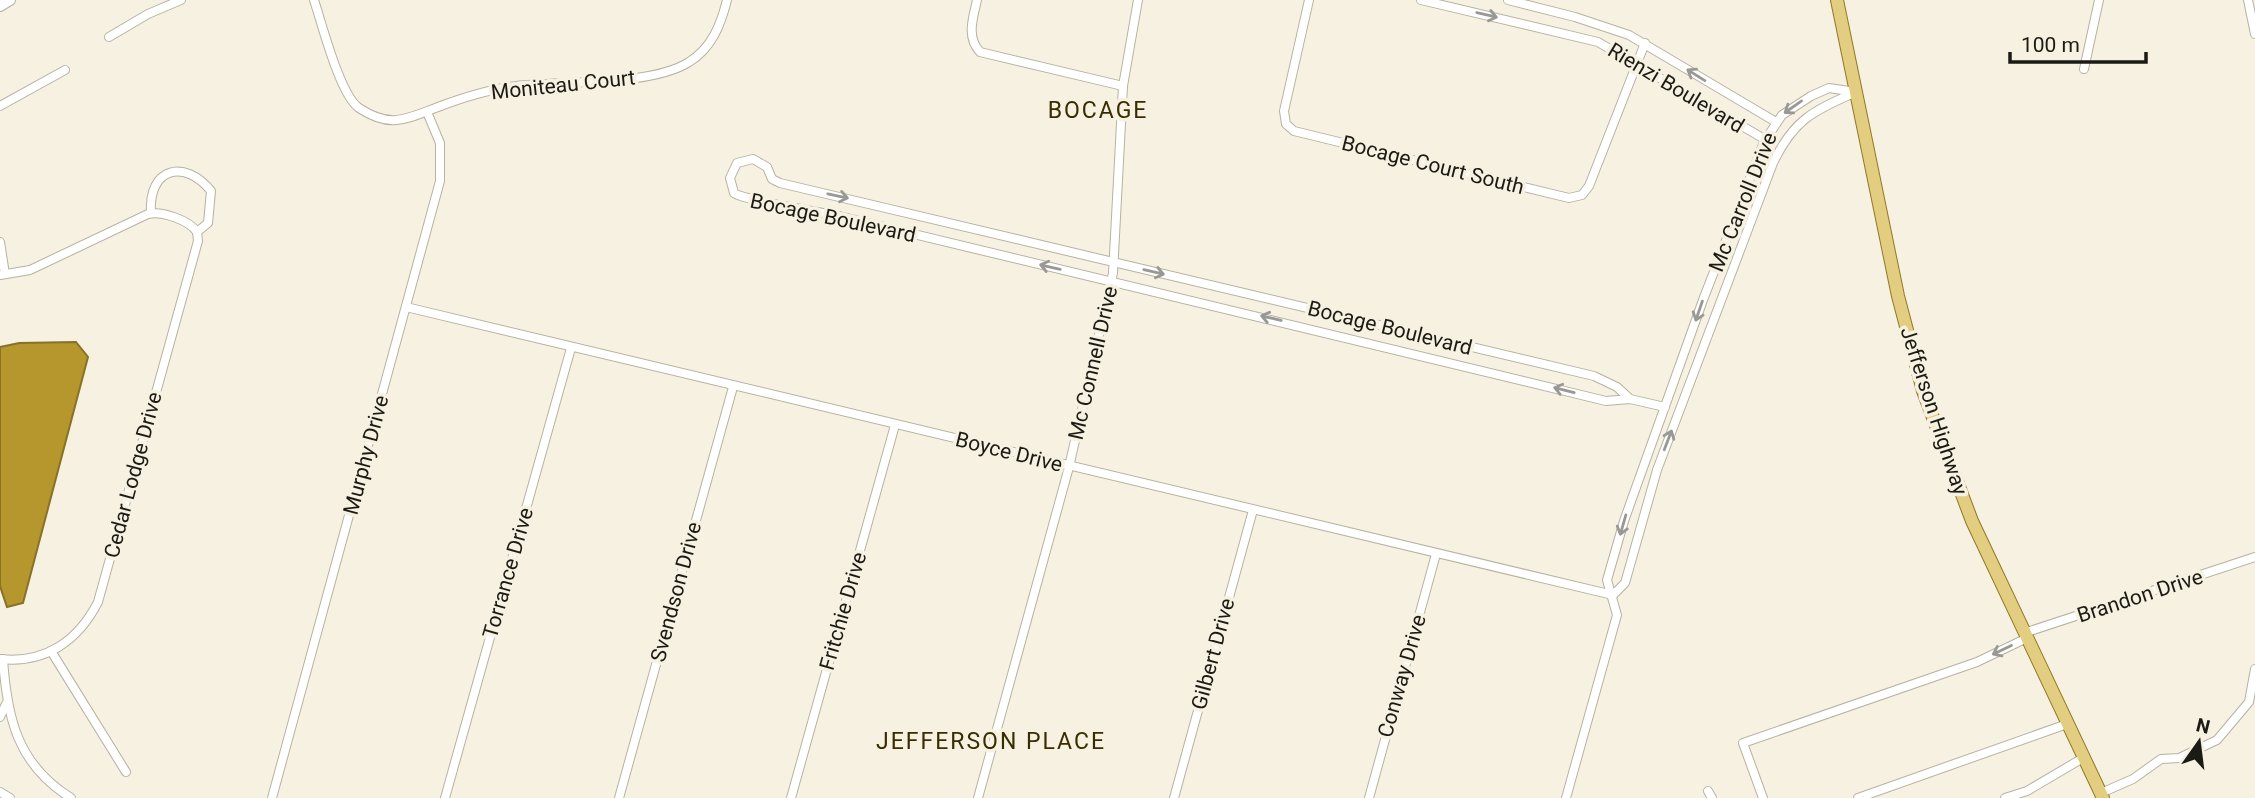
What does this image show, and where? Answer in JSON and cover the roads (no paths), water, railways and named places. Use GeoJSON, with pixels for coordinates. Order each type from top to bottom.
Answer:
{"type":"FeatureCollection","features":[{"type":"Feature","properties":{"kind":"main road","name":"Jefferson Highway"},"geometry":{"type":"LineString","coordinates":[[1837,0],[1898,296],[1923,391],[1962,498],[2102,796]]}},
{"type":"Feature","properties":{"kind":"street"},"geometry":{"type":"LineString","coordinates":[[0,6],[10,0]]}},
{"type":"Feature","properties":{"kind":"street"},"geometry":{"type":"LineString","coordinates":[[109,37],[148,14],[181,0]]}},
{"type":"Feature","properties":{"kind":"street","name":"Moniteau Court"},"geometry":{"type":"LineString","coordinates":[[314,0],[344,86],[356,106],[381,120],[408,120],[513,86],[660,74],[690,62],[713,39],[727,0]]}},
{"type":"Feature","properties":{"kind":"street"},"geometry":{"type":"LineString","coordinates":[[977,0],[971,31],[975,47],[980,52],[1123,86]]}},
{"type":"Feature","properties":{"kind":"street","name":"Mc Connell Drive"},"geometry":{"type":"LineString","coordinates":[[978,798],[1069,467],[1111,281],[1123,86],[1138,0]]}},
{"type":"Feature","properties":{"kind":"street","name":"Bocage Court South"},"geometry":{"type":"LineString","coordinates":[[1309,0],[1284,111],[1286,124],[1294,131],[1569,198],[1582,195],[1589,186],[1637,62]]}},
{"type":"Feature","properties":{"kind":"street","name":"Rienzi Boulevard"},"geometry":{"type":"LineString","coordinates":[[1421,0],[1598,42],[1637,62],[1766,140]]}},
{"type":"Feature","properties":{"kind":"street","name":"Rienzi Boulevard"},"geometry":{"type":"LineString","coordinates":[[1508,0],[1604,25],[1645,43],[1776,122]]}},
{"type":"Feature","properties":{"kind":"street"},"geometry":{"type":"LineString","coordinates":[[2084,69],[2099,0]]}},
{"type":"Feature","properties":{"kind":"street"},"geometry":{"type":"LineString","coordinates":[[2248,0],[2255,34]]}},
{"type":"Feature","properties":{"kind":"street"},"geometry":{"type":"LineString","coordinates":[[1637,62],[1645,43]]}},
{"type":"Feature","properties":{"kind":"street"},"geometry":{"type":"LineString","coordinates":[[0,106],[65,71]]}},
{"type":"Feature","properties":{"kind":"street","name":"Mc Carroll Drive"},"geometry":{"type":"LineString","coordinates":[[1566,798],[1617,615],[1607,580],[1617,545],[1639,474],[1703,300],[1766,140],[1776,122],[1793,106],[1829,88],[1856,93]]}},
{"type":"Feature","properties":{"kind":"street","name":"Mc Carroll Drive"},"geometry":{"type":"LineString","coordinates":[[1613,595],[1625,583],[1657,470],[1784,139],[1804,118],[1822,106],[1856,93]]}},
{"type":"Feature","properties":{"kind":"street","name":"Murphy Drive"},"geometry":{"type":"LineString","coordinates":[[272,798],[440,181],[440,143],[427,112]]}},
{"type":"Feature","properties":{"kind":"street","name":"Bocage Boulevard"},"geometry":{"type":"LineString","coordinates":[[1630,399],[1617,387],[1594,376],[780,183],[772,179],[767,167],[753,159],[737,163],[730,177],[734,193],[748,201],[766,201],[838,216],[1606,401],[1630,399],[1665,407]]}},
{"type":"Feature","properties":{"kind":"street","name":"Cedar Lodge Drive"},"geometry":{"type":"LineString","coordinates":[[1,659],[16,661],[51,651],[71,641],[88,622],[98,602],[198,241],[197,232],[208,223],[211,191],[201,179],[184,170],[165,174],[155,185],[150,199],[151,213]]}},
{"type":"Feature","properties":{"kind":"street"},"geometry":{"type":"LineString","coordinates":[[0,242],[2,275],[30,270],[151,213],[192,225],[197,232]]}},
{"type":"Feature","properties":{"kind":"street","name":"Boyce Drive"},"geometry":{"type":"LineString","coordinates":[[406,307],[1613,595]]}},
{"type":"Feature","properties":{"kind":"street","name":"Torrance Drive"},"geometry":{"type":"LineString","coordinates":[[445,798],[571,348]]}},
{"type":"Feature","properties":{"kind":"street","name":"Svendson Drive"},"geometry":{"type":"LineString","coordinates":[[619,798],[733,387]]}},
{"type":"Feature","properties":{"kind":"street","name":"Fritchie Drive"},"geometry":{"type":"LineString","coordinates":[[791,798],[895,425]]}},
{"type":"Feature","properties":{"kind":"street","name":"Gilbert Drive"},"geometry":{"type":"LineString","coordinates":[[1174,798],[1253,510]]}},
{"type":"Feature","properties":{"kind":"street","name":"Conway Drive"},"geometry":{"type":"LineString","coordinates":[[1368,798],[1436,554]]}},
{"type":"Feature","properties":{"kind":"street","name":"Brandon Drive"},"geometry":{"type":"LineString","coordinates":[[1763,798],[1743,743],[1977,662],[2026,635],[2255,557]]}},
{"type":"Feature","properties":{"kind":"street"},"geometry":{"type":"LineString","coordinates":[[51,651],[126,772]]}},
{"type":"Feature","properties":{"kind":"street"},"geometry":{"type":"LineString","coordinates":[[1,659],[6,704],[13,728],[33,765],[47,783],[71,798]]}},
{"type":"Feature","properties":{"kind":"street"},"geometry":{"type":"LineString","coordinates":[[2102,796],[2161,759],[2179,758],[2217,740],[2249,702],[2255,669]]}},
{"type":"Feature","properties":{"kind":"street"},"geometry":{"type":"LineString","coordinates":[[0,717],[6,704]]}},
{"type":"Feature","properties":{"kind":"street"},"geometry":{"type":"LineString","coordinates":[[1858,798],[2067,724]]}},
{"type":"Feature","properties":{"kind":"street"},"geometry":{"type":"LineString","coordinates":[[2005,798],[2027,790],[2083,758]]}},
{"type":"Feature","properties":{"kind":"street"},"geometry":{"type":"LineString","coordinates":[[0,792],[10,798]]}},
{"type":"Feature","properties":{"kind":"district","name":"BOCAGE"},"geometry":{"type":"Point","coordinates":[1098,110]}},
{"type":"Feature","properties":{"kind":"district","name":"JEFFERSON PLACE"},"geometry":{"type":"Point","coordinates":[991,741]}}]}
